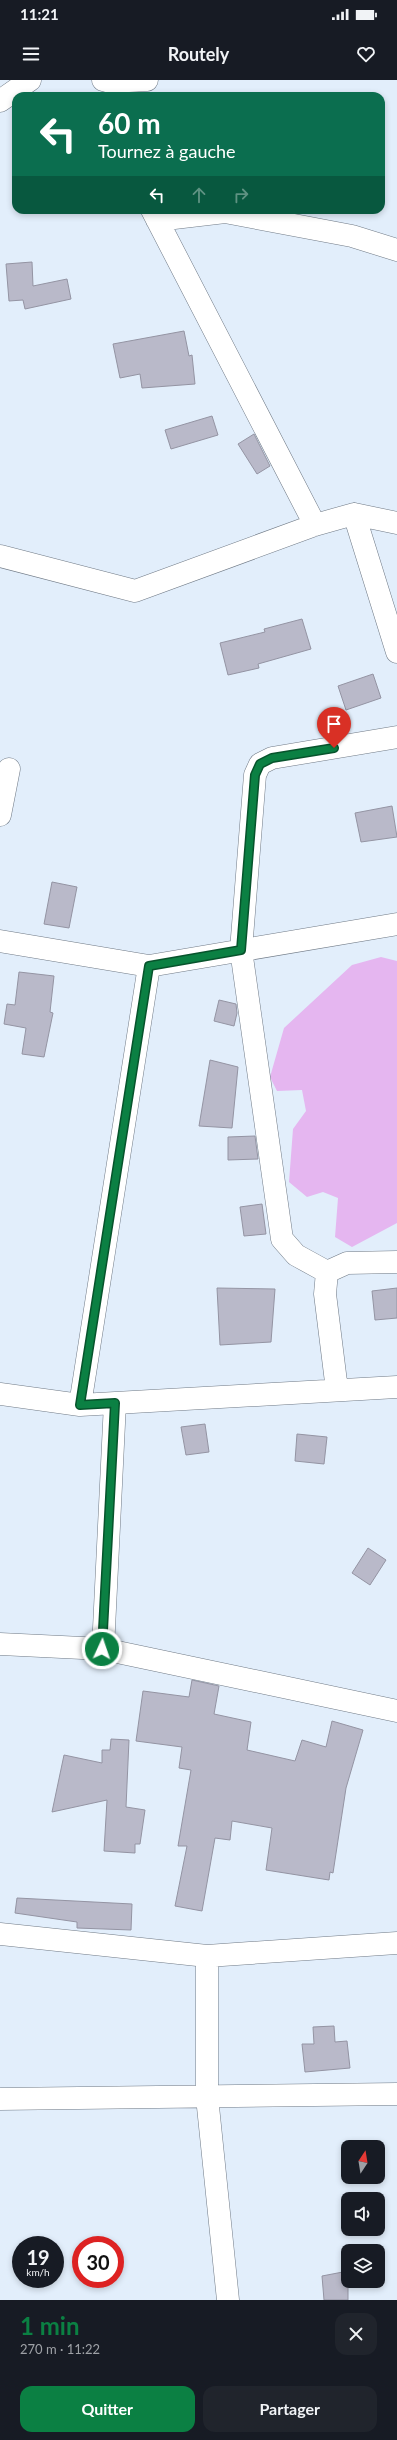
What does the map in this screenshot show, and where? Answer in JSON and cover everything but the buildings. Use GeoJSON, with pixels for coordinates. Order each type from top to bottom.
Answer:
{"type":"FeatureCollection","features":[{"type":"Feature","properties":{"kind":"street"},"geometry":{"type":"LineString","coordinates":[[13,92],[30,80]]}},
{"type":"Feature","properties":{"kind":"street"},"geometry":{"type":"LineString","coordinates":[[108,85],[147,80]]}},
{"type":"Feature","properties":{"kind":"street"},"geometry":{"type":"LineString","coordinates":[[0,101],[12,93]]}},
{"type":"Feature","properties":{"kind":"street"},"geometry":{"type":"LineString","coordinates":[[179,214],[155,215],[316,525]]}},
{"type":"Feature","properties":{"kind":"street"},"geometry":{"type":"LineString","coordinates":[[236,214],[352,236],[397,250]]}},
{"type":"Feature","properties":{"kind":"street"},"geometry":{"type":"LineString","coordinates":[[354,514],[397,652]]}},
{"type":"Feature","properties":{"kind":"street"},"geometry":{"type":"LineString","coordinates":[[0,556],[135,592],[316,525],[354,514],[397,523]]}},
{"type":"Feature","properties":{"kind":"street"},"geometry":{"type":"LineString","coordinates":[[327,1272],[296,1254],[282,1239],[241,950],[255,775],[260,764],[272,758],[397,737]]}},
{"type":"Feature","properties":{"kind":"street"},"geometry":{"type":"LineString","coordinates":[[0,815],[9,768]]}},
{"type":"Feature","properties":{"kind":"street"},"geometry":{"type":"LineString","coordinates":[[0,941],[149,966],[397,924]]}},
{"type":"Feature","properties":{"kind":"street"},"geometry":{"type":"LineString","coordinates":[[80,1405],[149,966]]}},
{"type":"Feature","properties":{"kind":"street"},"geometry":{"type":"LineString","coordinates":[[327,1272],[347,1263],[397,1262]]}},
{"type":"Feature","properties":{"kind":"street"},"geometry":{"type":"LineString","coordinates":[[327,1272],[325,1294],[337,1390]]}},
{"type":"Feature","properties":{"kind":"street"},"geometry":{"type":"LineString","coordinates":[[0,1394],[80,1405],[397,1387]]}},
{"type":"Feature","properties":{"kind":"street"},"geometry":{"type":"LineString","coordinates":[[102,1649],[115,1403]]}},
{"type":"Feature","properties":{"kind":"street"},"geometry":{"type":"LineString","coordinates":[[0,1644],[102,1649],[397,1711]]}},
{"type":"Feature","properties":{"kind":"street"},"geometry":{"type":"LineString","coordinates":[[0,1934],[208,1956],[397,1944]]}},
{"type":"Feature","properties":{"kind":"street"},"geometry":{"type":"LineString","coordinates":[[208,1956],[207,2096],[228,2300]]}},
{"type":"Feature","properties":{"kind":"street"},"geometry":{"type":"LineString","coordinates":[[0,2099],[397,2094]]}},
{"type":"Feature","properties":{"kind":"shaded area"},"geometry":{"type":"Polygon","coordinates":[[[381,957],[397,961],[397,1223],[352,1247],[335,1237],[338,1198],[323,1192],[307,1197],[289,1182],[293,1129],[306,1111],[302,1090],[277,1091],[270,1077],[284,1028],[352,965],[381,957]]]}},
{"type":"Feature","properties":{"kind":"route"},"geometry":{"type":"LineString","coordinates":[[102,1649],[115,1403],[80,1405],[149,966],[241,950],[255,775],[260,764],[272,758],[334,748]]}}]}
